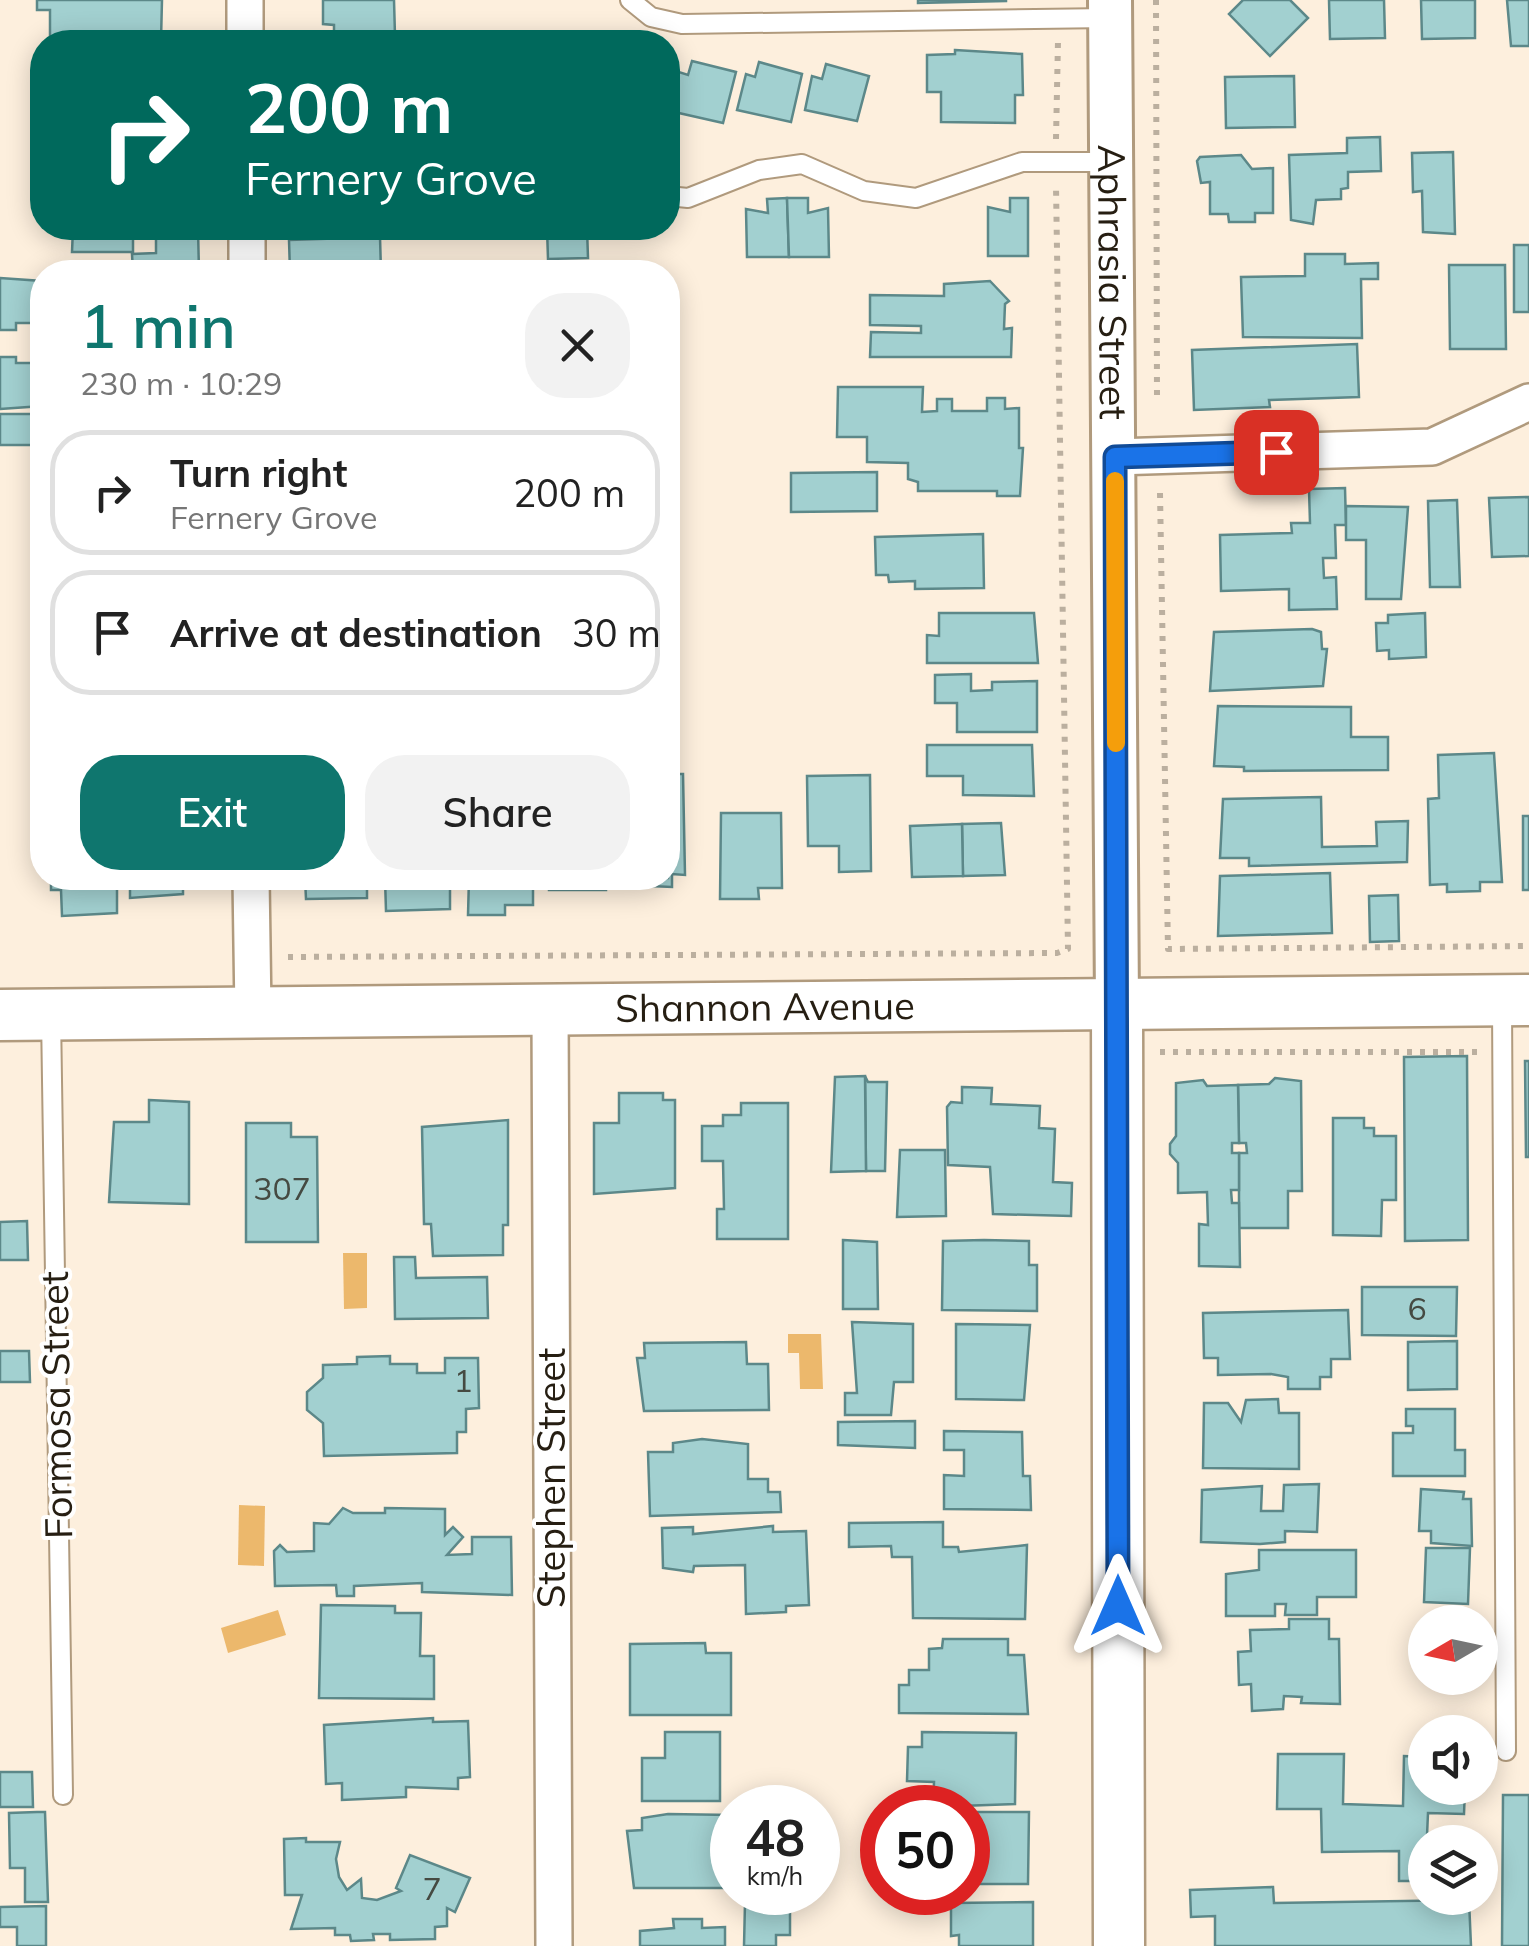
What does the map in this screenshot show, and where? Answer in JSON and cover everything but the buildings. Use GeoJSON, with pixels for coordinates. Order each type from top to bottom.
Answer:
{"type":"FeatureCollection","features":[{"type":"Feature","properties":{"kind":"main road","name":"Shannon Avenue"},"geometry":{"type":"LineString","coordinates":[[0,1015],[1515,1000]]}},
{"type":"Feature","properties":{"kind":"main road","name":"Aphrasia Street"},"geometry":{"type":"LineString","coordinates":[[1117,1004],[1119,1946]]}},
{"type":"Feature","properties":{"kind":"street"},"geometry":{"type":"LineString","coordinates":[[245,0],[245,30]]}},
{"type":"Feature","properties":{"kind":"street","name":"Aphrasia Street"},"geometry":{"type":"LineString","coordinates":[[1110,9],[1117,1004]]}},
{"type":"Feature","properties":{"kind":"street"},"geometry":{"type":"LineString","coordinates":[[1115,457],[1432,447],[1529,402]]}},
{"type":"Feature","properties":{"kind":"street"},"geometry":{"type":"LineString","coordinates":[[252,890],[252,1013]]}},
{"type":"Feature","properties":{"kind":"street","name":"Stephen Street"},"geometry":{"type":"LineString","coordinates":[[550,1010],[554,1946]]}},
{"type":"Feature","properties":{"kind":"lane"},"geometry":{"type":"LineString","coordinates":[[630,0],[651,17],[682,24],[1058,19],[1110,9]]}},
{"type":"Feature","properties":{"kind":"lane"},"geometry":{"type":"LineString","coordinates":[[680,197],[688,198],[760,170],[802,164],[864,191],[916,198],[1022,162],[1112,162]]}},
{"type":"Feature","properties":{"kind":"lane"},"geometry":{"type":"LineString","coordinates":[[1506,1751],[1502,1052],[1515,1000]]}},
{"type":"Feature","properties":{"kind":"lane","name":"Formosa Street"},"geometry":{"type":"LineString","coordinates":[[51,1015],[63,1795]]}},
{"type":"Feature","properties":{"kind":"path"},"geometry":{"type":"LineString","coordinates":[[1156,0],[1157,398]]}},
{"type":"Feature","properties":{"kind":"path"},"geometry":{"type":"LineString","coordinates":[[252,957],[1057,953],[1068,949],[1056,162],[1058,19]]}},
{"type":"Feature","properties":{"kind":"path"},"geometry":{"type":"LineString","coordinates":[[1160,493],[1168,949],[1529,946]]}},
{"type":"Feature","properties":{"kind":"path"},"geometry":{"type":"LineString","coordinates":[[1150,1056],[1310,1050],[1502,1052]]}},
{"type":"Feature","properties":{"kind":"shaded area"},"geometry":{"type":"Polygon","coordinates":[[[343,1253],[367,1253],[367,1308],[344,1309],[343,1253]]]}},
{"type":"Feature","properties":{"kind":"shaded area"},"geometry":{"type":"Polygon","coordinates":[[[788,1334],[821,1334],[823,1389],[800,1389],[799,1353],[788,1353],[788,1334]]]}},
{"type":"Feature","properties":{"kind":"shaded area"},"geometry":{"type":"Polygon","coordinates":[[[239,1505],[265,1506],[264,1566],[238,1565],[239,1505]]]}},
{"type":"Feature","properties":{"kind":"shaded area"},"geometry":{"type":"Polygon","coordinates":[[[278,1610],[286,1635],[228,1653],[221,1628],[278,1610]]]}},
{"type":"Feature","properties":{"kind":"slow traffic"},"geometry":{"type":"LineString","coordinates":[[1115,481],[1116,743]]}},
{"type":"Feature","properties":{"kind":"route"},"geometry":{"type":"LineString","coordinates":[[1118,1606],[1115,457],[1276,452]]}}]}
